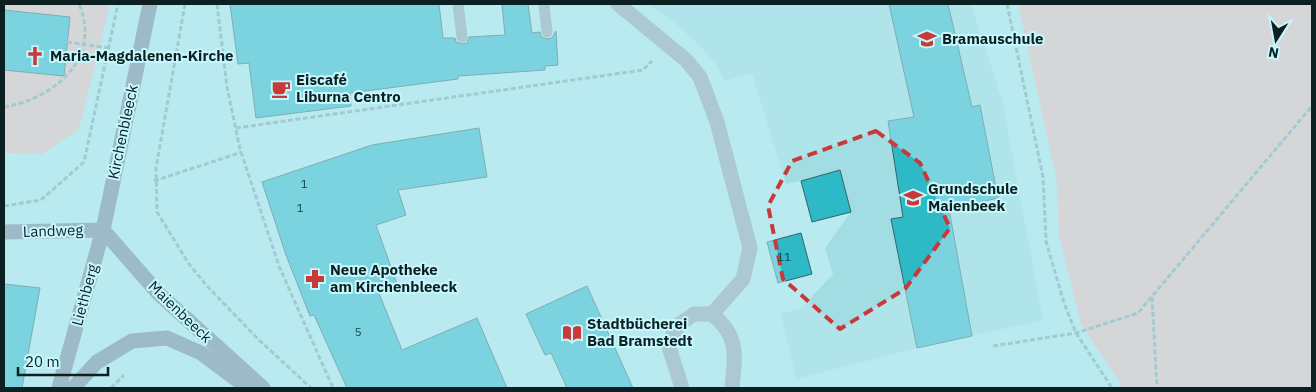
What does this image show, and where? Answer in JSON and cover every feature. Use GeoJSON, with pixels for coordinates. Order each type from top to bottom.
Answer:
{"type":"FeatureCollection","features":[{"type":"Feature","properties":{"kind":"street","name":"Kirchenbleeck"},"geometry":{"type":"LineString","coordinates":[[103,230],[150,4]]}},
{"type":"Feature","properties":{"kind":"street"},"geometry":{"type":"LineString","coordinates":[[618,4],[686,60],[700,77],[717,122],[750,248],[743,279],[712,314]]}},
{"type":"Feature","properties":{"kind":"street","name":"Landweg"},"geometry":{"type":"LineString","coordinates":[[4,232],[103,230]]}},
{"type":"Feature","properties":{"kind":"street","name":"Liethberg"},"geometry":{"type":"LineString","coordinates":[[60,388],[103,230]]}},
{"type":"Feature","properties":{"kind":"street","name":"Maienbeeck"},"geometry":{"type":"LineString","coordinates":[[103,230],[158,294],[263,388]]}},
{"type":"Feature","properties":{"kind":"street"},"geometry":{"type":"LineString","coordinates":[[682,388],[668,347],[673,334],[680,324],[694,314],[712,314],[731,334],[735,357],[732,388]]}},
{"type":"Feature","properties":{"kind":"street"},"geometry":{"type":"LineString","coordinates":[[73,388],[97,362],[132,341],[167,338],[201,353],[248,388]]}},
{"type":"Feature","properties":{"kind":"lane"},"geometry":{"type":"LineString","coordinates":[[458,4],[462,37]]}},
{"type":"Feature","properties":{"kind":"lane"},"geometry":{"type":"LineString","coordinates":[[544,4],[547,32]]}},
{"type":"Feature","properties":{"kind":"path"},"geometry":{"type":"LineString","coordinates":[[4,106],[25,104],[58,84],[78,64],[83,44],[84,17],[79,4]]}},
{"type":"Feature","properties":{"kind":"path"},"geometry":{"type":"LineString","coordinates":[[4,206],[41,200],[84,162],[118,4]]}},
{"type":"Feature","properties":{"kind":"path"},"geometry":{"type":"LineString","coordinates":[[185,4],[154,181],[157,212],[189,264],[258,339],[311,388]]}},
{"type":"Feature","properties":{"kind":"path"},"geometry":{"type":"LineString","coordinates":[[217,4],[227,87],[242,152],[279,266],[333,388]]}},
{"type":"Feature","properties":{"kind":"path"},"geometry":{"type":"LineString","coordinates":[[1007,4],[1043,178],[1046,240],[1064,303],[1076,333],[1112,388]]}},
{"type":"Feature","properties":{"kind":"path"},"geometry":{"type":"LineString","coordinates":[[67,42],[109,48]]}},
{"type":"Feature","properties":{"kind":"path"},"geometry":{"type":"LineString","coordinates":[[236,128],[643,70],[667,43]]}},
{"type":"Feature","properties":{"kind":"path"},"geometry":{"type":"LineString","coordinates":[[993,346],[1076,333],[1138,313],[1312,106]]}},
{"type":"Feature","properties":{"kind":"path"},"geometry":{"type":"LineString","coordinates":[[154,181],[242,152]]}},
{"type":"Feature","properties":{"kind":"path"},"geometry":{"type":"LineString","coordinates":[[1152,297],[1157,388]]}},
{"type":"Feature","properties":{"kind":"path"},"geometry":{"type":"LineString","coordinates":[[111,388],[128,372]]}},
{"type":"Feature","properties":{"kind":"highlighted area"},"geometry":{"type":"Polygon","coordinates":[[[876,131],[920,163],[950,228],[905,289],[840,329],[783,279],[768,206],[792,161],[876,131]]]}},
{"type":"Feature","properties":{"kind":"shaded area"},"geometry":{"type":"Polygon","coordinates":[[[4,4],[110,4],[79,129],[42,154],[4,153],[4,4]]]}},
{"type":"Feature","properties":{"kind":"shaded area","name":"Grundschule Maienbeek"},"geometry":{"type":"Polygon","coordinates":[[[647,4],[971,4],[1002,100],[1043,320],[917,348],[796,379],[781,314],[800,309],[833,274],[825,248],[850,213],[812,222],[801,181],[786,184],[752,73],[725,81],[716,64],[700,46],[674,22],[647,4]]]}},
{"type":"Feature","properties":{"kind":"shaded area"},"geometry":{"type":"Polygon","coordinates":[[[1018,4],[1312,4],[1312,388],[1123,388],[1081,324],[1059,235],[1057,182],[1018,4]]]}},
{"type":"Feature","properties":{"kind":"building"},"geometry":{"type":"Polygon","coordinates":[[[230,4],[439,4],[443,38],[455,38],[456,42],[462,44],[467,43],[469,37],[505,35],[502,4],[528,4],[532,33],[540,32],[541,37],[547,39],[552,38],[556,31],[558,65],[545,66],[545,70],[458,76],[458,79],[350,93],[351,106],[256,118],[249,63],[238,64],[230,4]]]}},
{"type":"Feature","properties":{"kind":"building"},"geometry":{"type":"Polygon","coordinates":[[[889,4],[948,4],[972,107],[980,105],[998,198],[949,209],[972,336],[917,348],[891,219],[903,217],[888,121],[914,117],[889,4]]]}},
{"type":"Feature","properties":{"kind":"building","name":"Maria-Magdalenen-Kirche"},"geometry":{"type":"Polygon","coordinates":[[[4,10],[70,17],[64,76],[4,70],[4,10]]]}},
{"type":"Feature","properties":{"kind":"building"},"geometry":{"type":"Polygon","coordinates":[[[479,128],[487,177],[398,190],[406,215],[376,225],[397,284],[378,291],[402,350],[477,318],[507,388],[347,388],[314,315],[310,316],[286,255],[262,182],[372,145],[479,128]]]}},
{"type":"Feature","properties":{"kind":"building"},"geometry":{"type":"Polygon","coordinates":[[[840,170],[851,212],[812,222],[801,181],[840,170]]]}},
{"type":"Feature","properties":{"kind":"building"},"geometry":{"type":"Polygon","coordinates":[[[801,233],[812,274],[778,283],[767,242],[801,233]]]}},
{"type":"Feature","properties":{"kind":"building"},"geometry":{"type":"Polygon","coordinates":[[[4,284],[40,288],[22,388],[4,388],[4,284]]]}},
{"type":"Feature","properties":{"kind":"building","name":"Stadtbücherei Bad Bramstedt"},"geometry":{"type":"Polygon","coordinates":[[[587,286],[633,388],[567,388],[551,353],[545,355],[526,314],[587,286]]]}},
{"type":"Feature","properties":{"kind":"place","name":"Bramauschule"},"geometry":{"type":"Point","coordinates":[927,39]}},
{"type":"Feature","properties":{"kind":"place","name":"Maria-Magdalenen-Kirche"},"geometry":{"type":"Point","coordinates":[35,56]}},
{"type":"Feature","properties":{"kind":"place","name":"Eiscafé Liburna Centro"},"geometry":{"type":"Point","coordinates":[281,89]}},
{"type":"Feature","properties":{"kind":"place","name":"Grundschule Maienbeek"},"geometry":{"type":"Point","coordinates":[913,198]}},
{"type":"Feature","properties":{"kind":"place","name":"Neue Apotheke am Kirchenbleeck"},"geometry":{"type":"Point","coordinates":[315,279]}},
{"type":"Feature","properties":{"kind":"place","name":"Stadtbücherei Bad Bramstedt"},"geometry":{"type":"Point","coordinates":[572,333]}}]}
